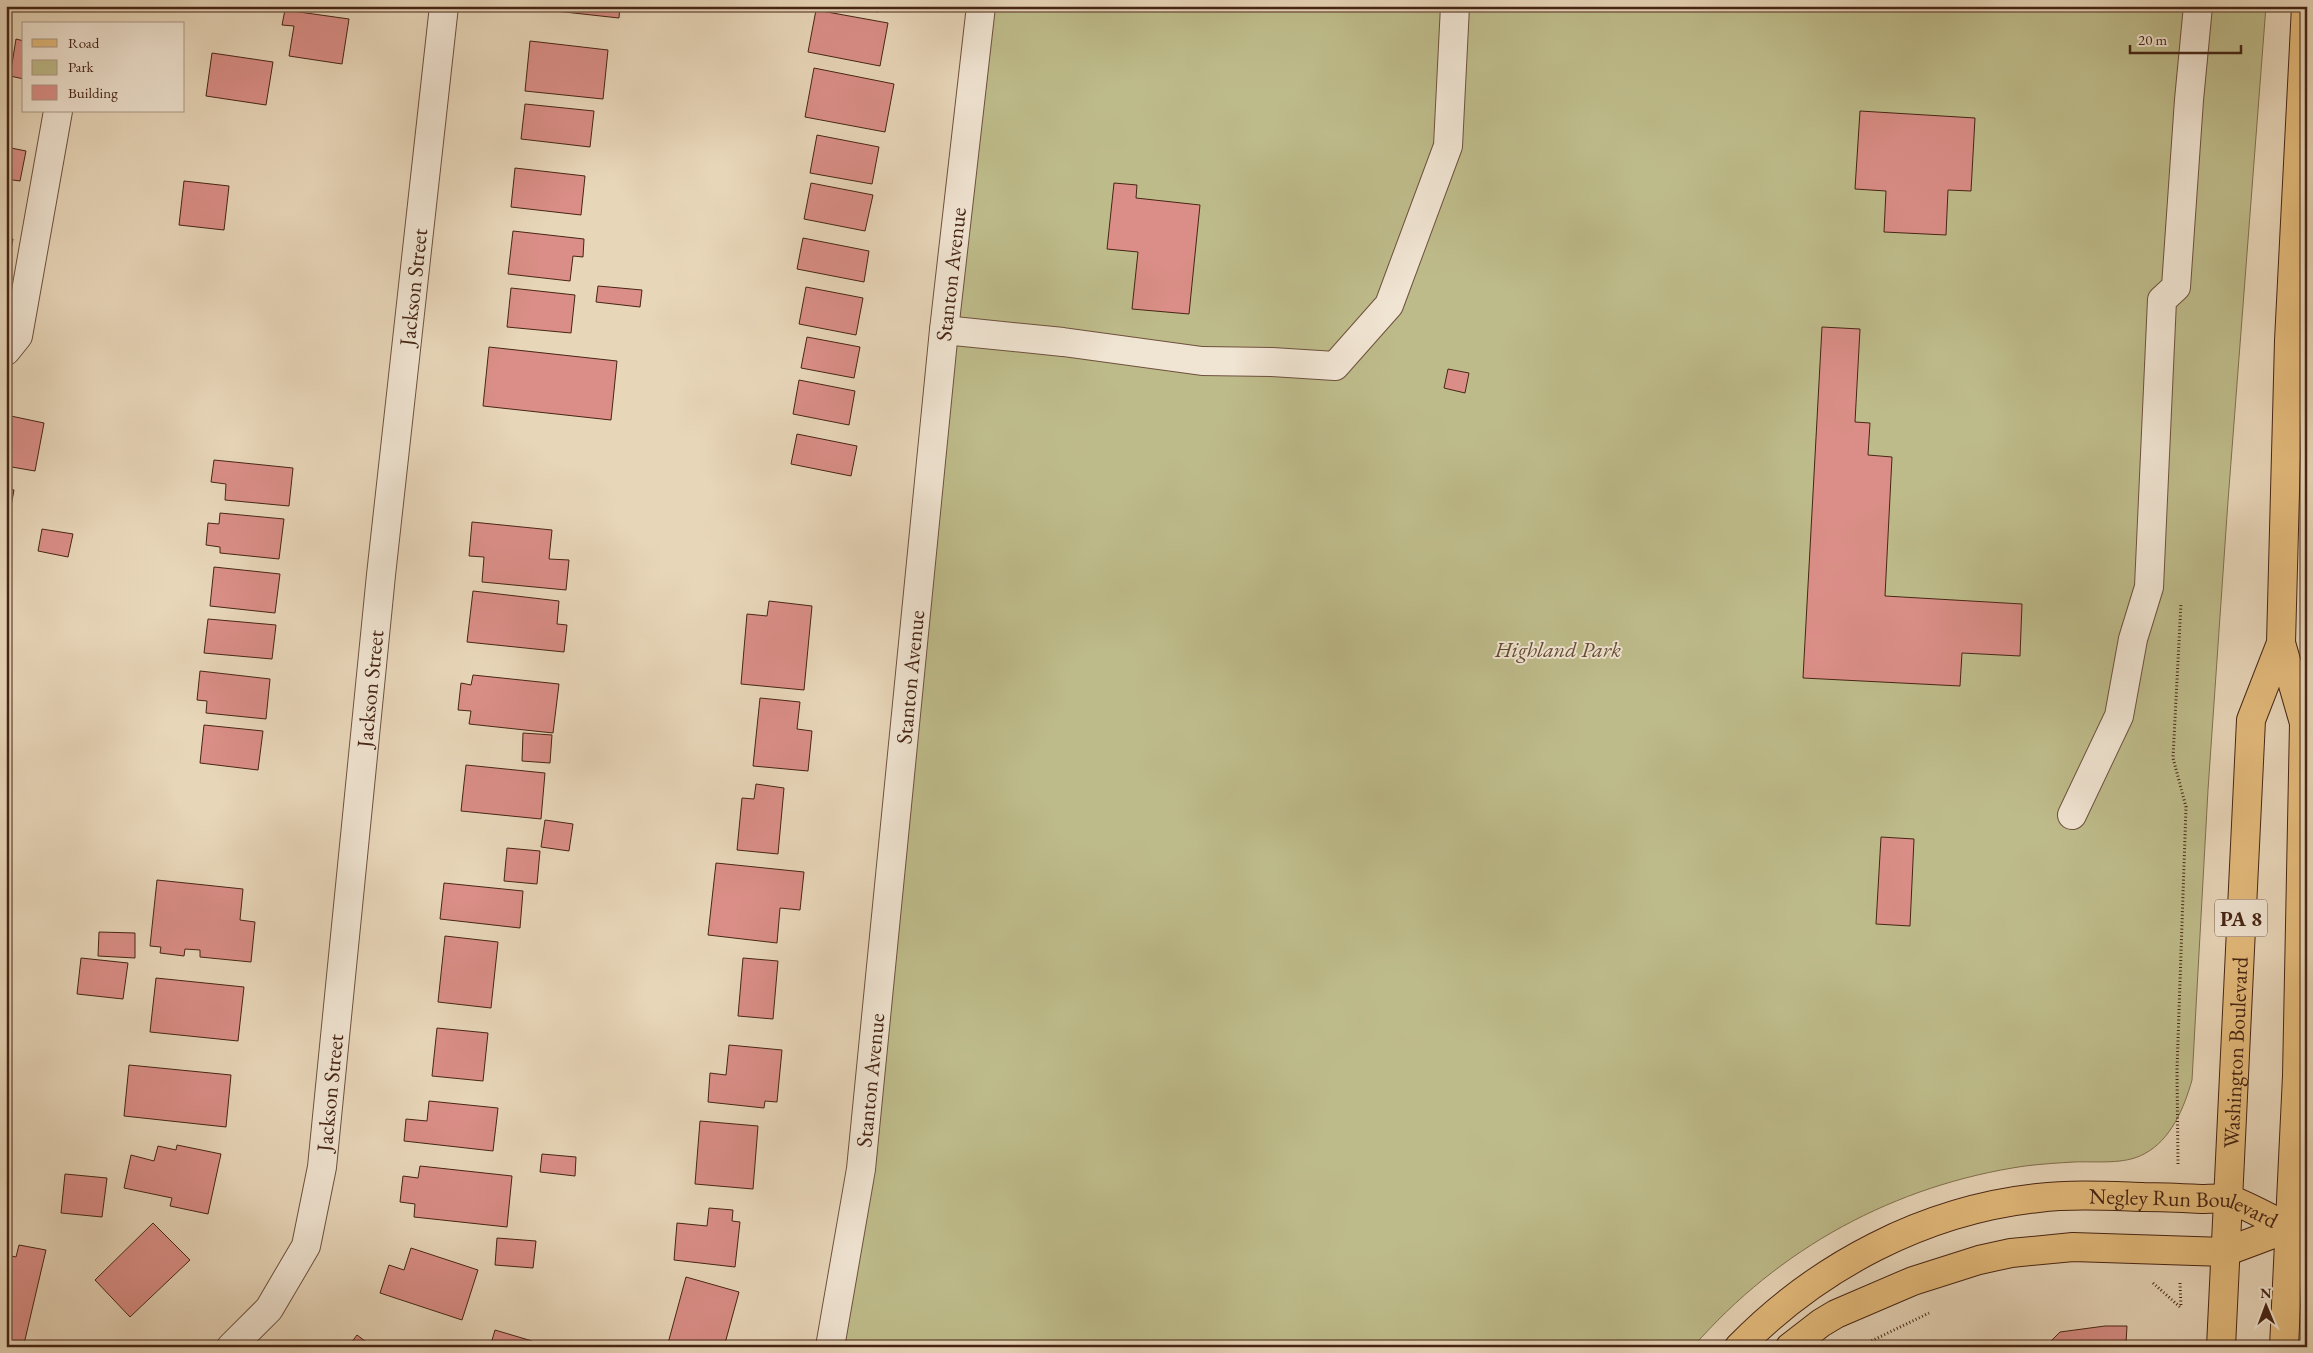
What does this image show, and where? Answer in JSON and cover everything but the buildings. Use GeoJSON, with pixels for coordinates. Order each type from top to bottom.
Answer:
{"type":"FeatureCollection","features":[{"type":"Feature","properties":{"kind":"main road","name":"Washington Boulevard"},"geometry":{"type":"LineString","coordinates":[[2284,1347],[2297,1076],[2304,723],[2281,643],[2289,341],[2306,6]]}},
{"type":"Feature","properties":{"kind":"main road","name":"Washington Boulevard"},"geometry":{"type":"LineString","coordinates":[[2221,1347],[2251,720],[2281,643]]}},
{"type":"Feature","properties":{"kind":"main road","name":"Negley Run Boulevard"},"geometry":{"type":"LineString","coordinates":[[1739,1347],[1774,1314],[1829,1272],[1861,1253],[1928,1224],[1975,1210],[2038,1198],[2104,1195],[2228,1199],[2289,1228]]}},
{"type":"Feature","properties":{"kind":"main road","name":"Negley Run Boulevard"},"geometry":{"type":"LineString","coordinates":[[1790,1347],[1836,1314],[1913,1281],[1979,1260],[2011,1253],[2073,1247],[2226,1252],[2289,1228]]}},
{"type":"Feature","properties":{"kind":"street","name":"Jackson Street"},"geometry":{"type":"LineString","coordinates":[[231,1347],[269,1309],[306,1246],[322,1167],[381,575],[444,6]]}},
{"type":"Feature","properties":{"kind":"street","name":"Stanton Avenue"},"geometry":{"type":"LineString","coordinates":[[830,1347],[861,1169],[944,330],[981,6]]}},
{"type":"Feature","properties":{"kind":"street"},"geometry":{"type":"LineString","coordinates":[[944,330],[1063,342],[1202,361],[1272,362],[1335,366],[1389,305],[1448,146],[1455,6]]}},
{"type":"Feature","properties":{"kind":"street"},"geometry":{"type":"LineString","coordinates":[[2072,815],[2119,716],[2134,638],[2148,587],[2162,300],[2176,287],[2189,100],[2198,6]]}},
{"type":"Feature","properties":{"kind":"street"},"geometry":{"type":"LineString","coordinates":[[6,351],[18,336],[58,112]]}},
{"type":"Feature","properties":{"kind":"path"},"geometry":{"type":"LineString","coordinates":[[2179,1198],[2177,1070],[2186,808],[2173,758],[2181,601]]}},
{"type":"Feature","properties":{"kind":"path"},"geometry":{"type":"LineString","coordinates":[[2144,1280],[2152,1282],[2181,1307],[2180,1250]]}},
{"type":"Feature","properties":{"kind":"path"},"geometry":{"type":"LineString","coordinates":[[1859,1347],[1934,1310]]}},
{"type":"Feature","properties":{"kind":"green space","name":"Highland Park"},"geometry":{"type":"Polygon","coordinates":[[[981,6],[2266,6],[2208,790],[2192,1080],[2175,1122],[2162,1140],[2144,1154],[2128,1160],[2025,1166],[1977,1175],[1930,1188],[1886,1206],[1842,1226],[1802,1251],[1763,1280],[1727,1312],[1693,1347],[830,1347],[981,6]]]}}]}
